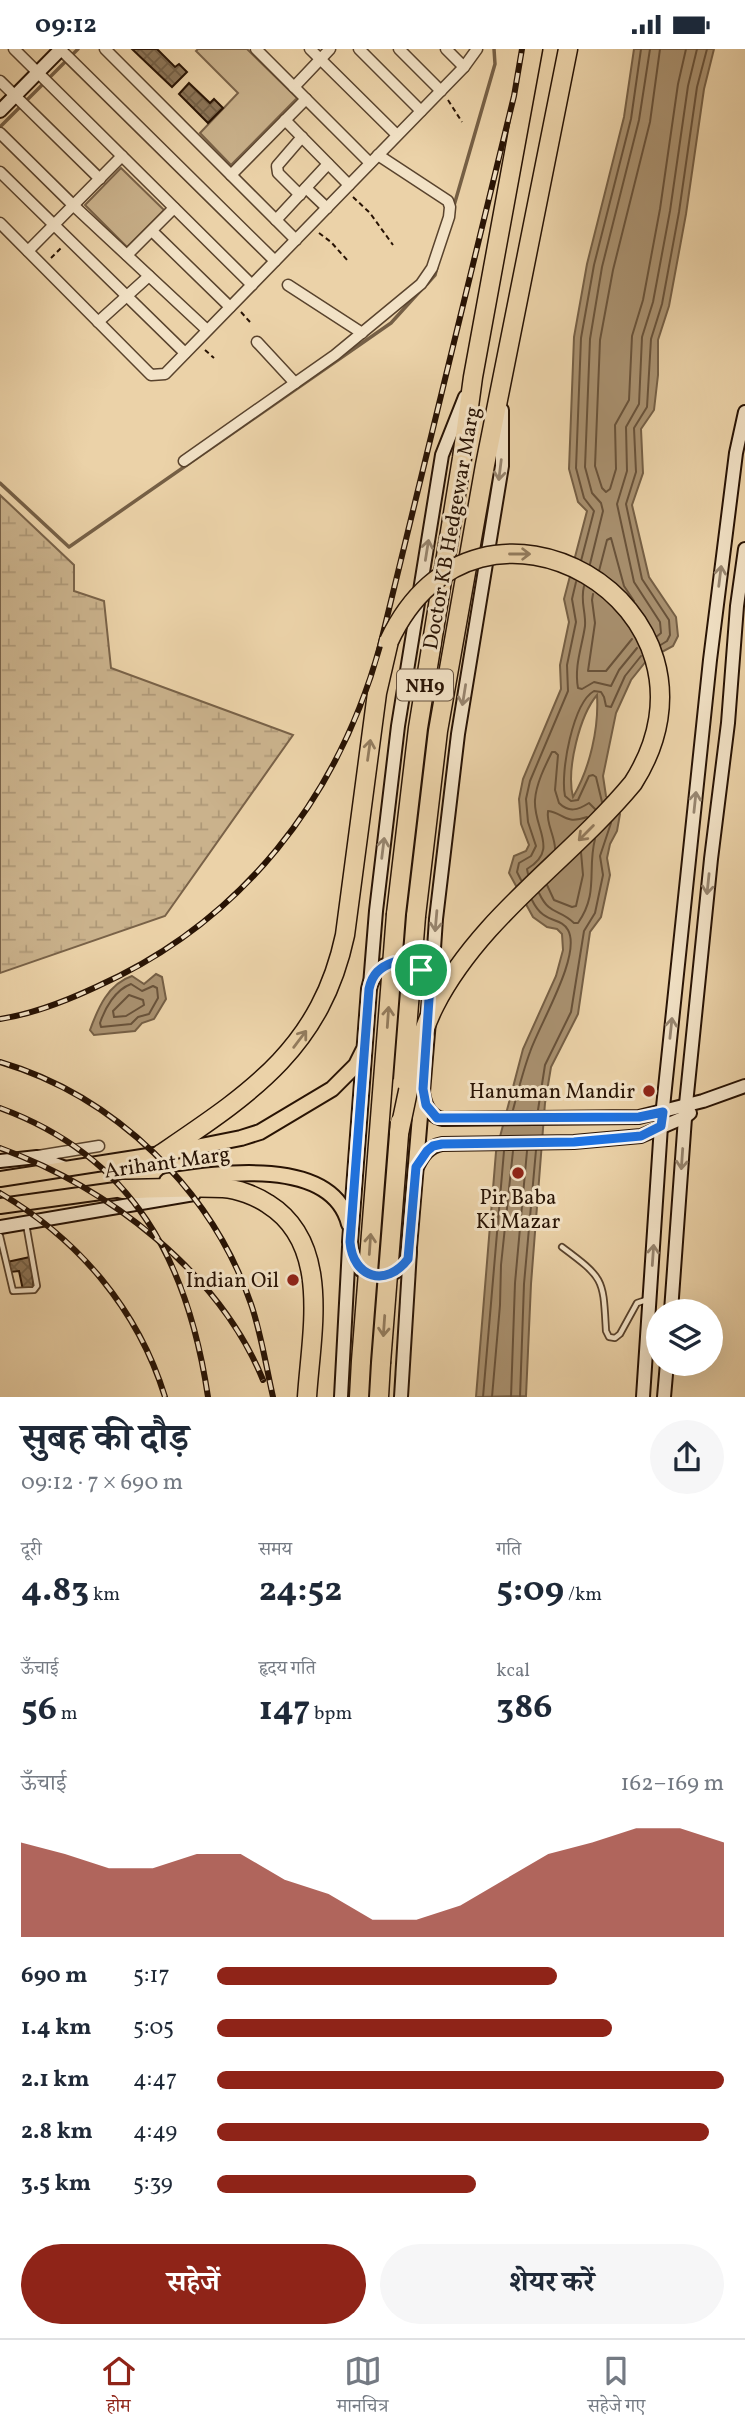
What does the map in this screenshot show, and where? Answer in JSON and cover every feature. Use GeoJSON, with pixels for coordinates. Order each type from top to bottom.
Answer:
{"type":"FeatureCollection","features":[{"type":"Feature","properties":{"kind":"highway","name":"Doctor KB Hedgewar Marg"},"geometry":{"type":"LineString","coordinates":[[359,1397],[396,914],[418,728],[473,377],[533,49]]}},
{"type":"Feature","properties":{"kind":"highway","name":"Doctor KB Hedgewar Marg"},"geometry":{"type":"LineString","coordinates":[[379,1397],[416,916],[438,731],[485,465],[568,49]]}},
{"type":"Feature","properties":{"kind":"highway"},"geometry":{"type":"LineString","coordinates":[[161,1154],[252,1088],[281,1062],[304,1035],[323,1003],[340,956],[381,667],[395,630],[417,598],[440,578],[463,566],[492,556],[517,554],[542,555],[564,560],[596,575],[622,595],[645,624],[662,662],[665,689],[657,740],[647,763],[620,798],[483,936],[456,972],[423,1032],[399,1133]]}},
{"type":"Feature","properties":{"kind":"highway"},"geometry":{"type":"LineString","coordinates":[[122,1189],[225,1188],[261,1200],[278,1210],[295,1230],[309,1256],[313,1297],[307,1397]]}},
{"type":"Feature","properties":{"kind":"main road"},"geometry":{"type":"LineString","coordinates":[[0,111],[61,49]]}},
{"type":"Feature","properties":{"kind":"main road"},"geometry":{"type":"LineString","coordinates":[[341,1397],[369,989],[398,726],[442,455],[473,377]]}},
{"type":"Feature","properties":{"kind":"main road"},"geometry":{"type":"LineString","coordinates":[[401,1397],[436,919],[458,734],[502,466],[502,378]]}},
{"type":"Feature","properties":{"kind":"main road"},"geometry":{"type":"LineString","coordinates":[[650,1299],[661,1126],[709,660],[745,412]]}},
{"type":"Feature","properties":{"kind":"main road"},"geometry":{"type":"LineString","coordinates":[[672,1299],[685,1110],[745,549]]}},
{"type":"Feature","properties":{"kind":"main road"},"geometry":{"type":"LineString","coordinates":[[369,989],[371,980],[384,965],[404,962],[413,964],[428,978],[430,997]]}},
{"type":"Feature","properties":{"kind":"main road","name":"Arihant Marg"},"geometry":{"type":"LineString","coordinates":[[0,1179],[161,1154],[241,1138],[271,1126],[332,1089],[356,1065],[366,1040]]}},
{"type":"Feature","properties":{"kind":"main road"},"geometry":{"type":"LineString","coordinates":[[363,1071],[423,1083]]}},
{"type":"Feature","properties":{"kind":"main road"},"geometry":{"type":"LineString","coordinates":[[423,1083],[426,1105],[437,1118],[639,1117],[685,1110]]}},
{"type":"Feature","properties":{"kind":"main road"},"geometry":{"type":"LineString","coordinates":[[416,1167],[433,1146],[456,1143],[574,1142],[641,1136],[703,1101],[745,1086]]}},
{"type":"Feature","properties":{"kind":"main road"},"geometry":{"type":"LineString","coordinates":[[0,1161],[37,1157],[68,1168]]}},
{"type":"Feature","properties":{"kind":"main road","name":"Arihant Marg"},"geometry":{"type":"LineString","coordinates":[[0,1206],[234,1173],[289,1177],[320,1187],[336,1199],[346,1216],[350,1239]]}},
{"type":"Feature","properties":{"kind":"main road"},"geometry":{"type":"LineString","coordinates":[[0,1227],[225,1188]]}},
{"type":"Feature","properties":{"kind":"main road"},"geometry":{"type":"LineString","coordinates":[[353,1200],[414,1205]]}},
{"type":"Feature","properties":{"kind":"main road"},"geometry":{"type":"LineString","coordinates":[[350,1239],[354,1262],[361,1270],[371,1275],[382,1276],[401,1268],[408,1259],[410,1247]]}},
{"type":"Feature","properties":{"kind":"main road"},"geometry":{"type":"LineString","coordinates":[[643,1397],[646,1355]]}},
{"type":"Feature","properties":{"kind":"main road"},"geometry":{"type":"LineString","coordinates":[[664,1397],[666,1376]]}},
{"type":"Feature","properties":{"kind":"street"},"geometry":{"type":"LineString","coordinates":[[14,49],[252,285]]}},
{"type":"Feature","properties":{"kind":"street"},"geometry":{"type":"LineString","coordinates":[[61,49],[275,261]]}},
{"type":"Feature","properties":{"kind":"street"},"geometry":{"type":"LineString","coordinates":[[106,49],[296,240]]}},
{"type":"Feature","properties":{"kind":"street"},"geometry":{"type":"LineString","coordinates":[[184,461],[362,333],[421,284],[432,268],[451,211],[448,201],[374,159],[306,99],[256,49]]}},
{"type":"Feature","properties":{"kind":"street"},"geometry":{"type":"LineString","coordinates":[[310,49],[397,135]]}},
{"type":"Feature","properties":{"kind":"street"},"geometry":{"type":"LineString","coordinates":[[294,87],[330,49]]}},
{"type":"Feature","properties":{"kind":"street"},"geometry":{"type":"LineString","coordinates":[[359,49],[421,111]]}},
{"type":"Feature","properties":{"kind":"street"},"geometry":{"type":"LineString","coordinates":[[399,49],[441,90]]}},
{"type":"Feature","properties":{"kind":"street"},"geometry":{"type":"LineString","coordinates":[[446,49],[464,67]]}},
{"type":"Feature","properties":{"kind":"street"},"geometry":{"type":"LineString","coordinates":[[0,223],[151,375],[165,374],[464,67],[477,49]]}},
{"type":"Feature","properties":{"kind":"street"},"geometry":{"type":"LineString","coordinates":[[0,81],[100,179]]}},
{"type":"Feature","properties":{"kind":"street"},"geometry":{"type":"LineString","coordinates":[[231,174],[306,99]]}},
{"type":"Feature","properties":{"kind":"street"},"geometry":{"type":"LineString","coordinates":[[285,120],[347,187]]}},
{"type":"Feature","properties":{"kind":"street"},"geometry":{"type":"LineString","coordinates":[[0,133],[207,330]]}},
{"type":"Feature","properties":{"kind":"street"},"geometry":{"type":"LineString","coordinates":[[302,137],[277,166],[278,173],[327,208]]}},
{"type":"Feature","properties":{"kind":"street"},"geometry":{"type":"LineString","coordinates":[[27,251],[122,156]]}},
{"type":"Feature","properties":{"kind":"street"},"geometry":{"type":"LineString","coordinates":[[276,220],[328,164]]}},
{"type":"Feature","properties":{"kind":"street"},"geometry":{"type":"LineString","coordinates":[[0,172],[185,353]]}},
{"type":"Feature","properties":{"kind":"street"},"geometry":{"type":"LineString","coordinates":[[127,255],[174,208]]}},
{"type":"Feature","properties":{"kind":"street"},"geometry":{"type":"LineString","coordinates":[[152,230],[231,306]]}},
{"type":"Feature","properties":{"kind":"street"},"geometry":{"type":"LineString","coordinates":[[98,322],[149,275]]}},
{"type":"Feature","properties":{"kind":"street"},"geometry":{"type":"LineString","coordinates":[[288,285],[362,333]]}},
{"type":"Feature","properties":{"kind":"street"},"geometry":{"type":"LineString","coordinates":[[257,342],[295,383]]}},
{"type":"Feature","properties":{"kind":"street"},"geometry":{"type":"LineString","coordinates":[[37,1157],[99,1146]]}},
{"type":"Feature","properties":{"kind":"lane"},"geometry":{"type":"LineString","coordinates":[[0,1236],[13,1291],[34,1290],[37,1286],[26,1223]]}},
{"type":"Feature","properties":{"kind":"lane"},"geometry":{"type":"LineString","coordinates":[[562,1247],[594,1272],[601,1282],[606,1331],[610,1337],[615,1338],[620,1334],[637,1303],[646,1300]]}},
{"type":"Feature","properties":{"kind":"path"},"geometry":{"type":"LineString","coordinates":[[441,90],[463,122]]}},
{"type":"Feature","properties":{"kind":"path"},"geometry":{"type":"LineString","coordinates":[[347,187],[393,244]]}},
{"type":"Feature","properties":{"kind":"path"},"geometry":{"type":"LineString","coordinates":[[311,224],[348,261]]}},
{"type":"Feature","properties":{"kind":"path"},"geometry":{"type":"LineString","coordinates":[[43,266],[69,240]]}},
{"type":"Feature","properties":{"kind":"path"},"geometry":{"type":"LineString","coordinates":[[231,306],[250,322]]}},
{"type":"Feature","properties":{"kind":"path"},"geometry":{"type":"LineString","coordinates":[[196,342],[214,358]]}},
{"type":"Feature","properties":{"kind":"green space"},"geometry":{"type":"Polygon","coordinates":[[[247,49],[297,98],[231,165],[200,133],[238,93],[196,51],[247,49]]]}},
{"type":"Feature","properties":{"kind":"green space"},"geometry":{"type":"Polygon","coordinates":[[[121,168],[164,210],[127,247],[85,205],[121,168]]]}},
{"type":"Feature","properties":{"kind":"green space"},"geometry":{"type":"Polygon","coordinates":[[[0,495],[74,565],[74,591],[104,601],[111,668],[293,735],[165,916],[0,973],[0,495]]]}},
{"type":"Feature","properties":{"kind":"water"},"geometry":{"type":"Polygon","coordinates":[[[634,49],[714,49],[704,89],[686,214],[669,306],[658,340],[654,410],[641,429],[643,473],[632,505],[649,577],[676,617],[678,636],[673,646],[647,660],[631,680],[616,713],[603,776],[606,796],[620,814],[607,858],[610,875],[601,917],[590,932],[578,1014],[551,1067],[545,1103],[531,1284],[526,1396],[476,1397],[496,1152],[523,1049],[556,976],[563,950],[562,934],[533,917],[509,873],[514,856],[526,851],[529,845],[521,824],[519,799],[523,779],[561,689],[560,665],[569,622],[564,599],[587,511],[578,502],[569,469],[574,337],[587,264],[624,117],[634,49]],[[597,695],[585,715],[576,743],[571,772],[573,797],[589,761],[597,695]]]}},
{"type":"Feature","properties":{"kind":"water"},"geometry":{"type":"Polygon","coordinates":[[[156,974],[162,977],[166,999],[154,1019],[142,1023],[135,1031],[94,1035],[90,1030],[97,1013],[116,985],[132,976],[144,984],[156,974]]]}},
{"type":"Feature","properties":{"kind":"building"},"geometry":{"type":"Polygon","coordinates":[[[132,49],[157,49],[175,67],[179,64],[187,72],[172,87],[132,49]]]}},
{"type":"Feature","properties":{"kind":"building"},"geometry":{"type":"Polygon","coordinates":[[[189,83],[210,103],[214,99],[223,108],[208,123],[179,94],[189,83]]]}},
{"type":"Feature","properties":{"kind":"building"},"geometry":{"type":"Polygon","coordinates":[[[30,1257],[34,1288],[23,1290],[19,1271],[10,1272],[7,1262],[30,1257]]]}},
{"type":"Feature","properties":{"kind":"waterway"},"geometry":{"type":"LineString","coordinates":[[0,127],[78,49]]}},
{"type":"Feature","properties":{"kind":"waterway"},"geometry":{"type":"LineString","coordinates":[[453,209],[495,64],[494,49]]}},
{"type":"Feature","properties":{"kind":"waterway"},"geometry":{"type":"LineString","coordinates":[[427,284],[435,275],[437,267]]}},
{"type":"Feature","properties":{"kind":"waterway"},"geometry":{"type":"LineString","coordinates":[[0,483],[69,547],[391,323],[421,290]]}},
{"type":"Feature","properties":{"kind":"railway"},"geometry":{"type":"LineString","coordinates":[[0,1019],[25,1014],[96,987],[148,960],[196,928],[239,891],[277,849],[310,804],[338,754],[362,702],[380,646],[514,96],[522,49]]}},
{"type":"Feature","properties":{"kind":"railway"},"geometry":{"type":"LineString","coordinates":[[0,1062],[42,1077],[82,1098],[120,1123],[154,1153],[185,1186],[234,1262],[255,1315],[273,1397]]}},
{"type":"Feature","properties":{"kind":"railway"},"geometry":{"type":"LineString","coordinates":[[0,1108],[47,1129],[86,1155],[119,1185],[147,1220],[169,1259],[186,1302],[199,1348],[208,1397]]}},
{"type":"Feature","properties":{"kind":"railway"},"geometry":{"type":"LineString","coordinates":[[0,1148],[41,1165],[80,1186],[119,1210],[156,1238],[189,1269],[219,1304],[243,1341],[263,1380]]}},
{"type":"Feature","properties":{"kind":"railway"},"geometry":{"type":"LineString","coordinates":[[0,1193],[55,1232],[102,1279],[139,1334],[165,1397]]}},
{"type":"Feature","properties":{"kind":"place","name":"Hanuman Mandir"},"geometry":{"type":"Point","coordinates":[649,1091]}},
{"type":"Feature","properties":{"kind":"place","name":"Pir Baba Ki Mazar"},"geometry":{"type":"Point","coordinates":[518,1173]}},
{"type":"Feature","properties":{"kind":"place","name":"Indian Oil"},"geometry":{"type":"Point","coordinates":[293,1280]}},
{"type":"Feature","properties":{"kind":"route"},"geometry":{"type":"LineString","coordinates":[[404,962],[421,970],[430,984],[424,1099],[429,1111],[437,1118],[639,1117],[663,1112],[661,1126],[641,1136],[574,1142],[456,1143],[433,1146],[416,1167],[408,1259],[401,1268],[392,1273],[371,1275],[361,1270],[354,1262],[350,1242],[369,989],[376,972],[384,965],[404,962]]}}]}
